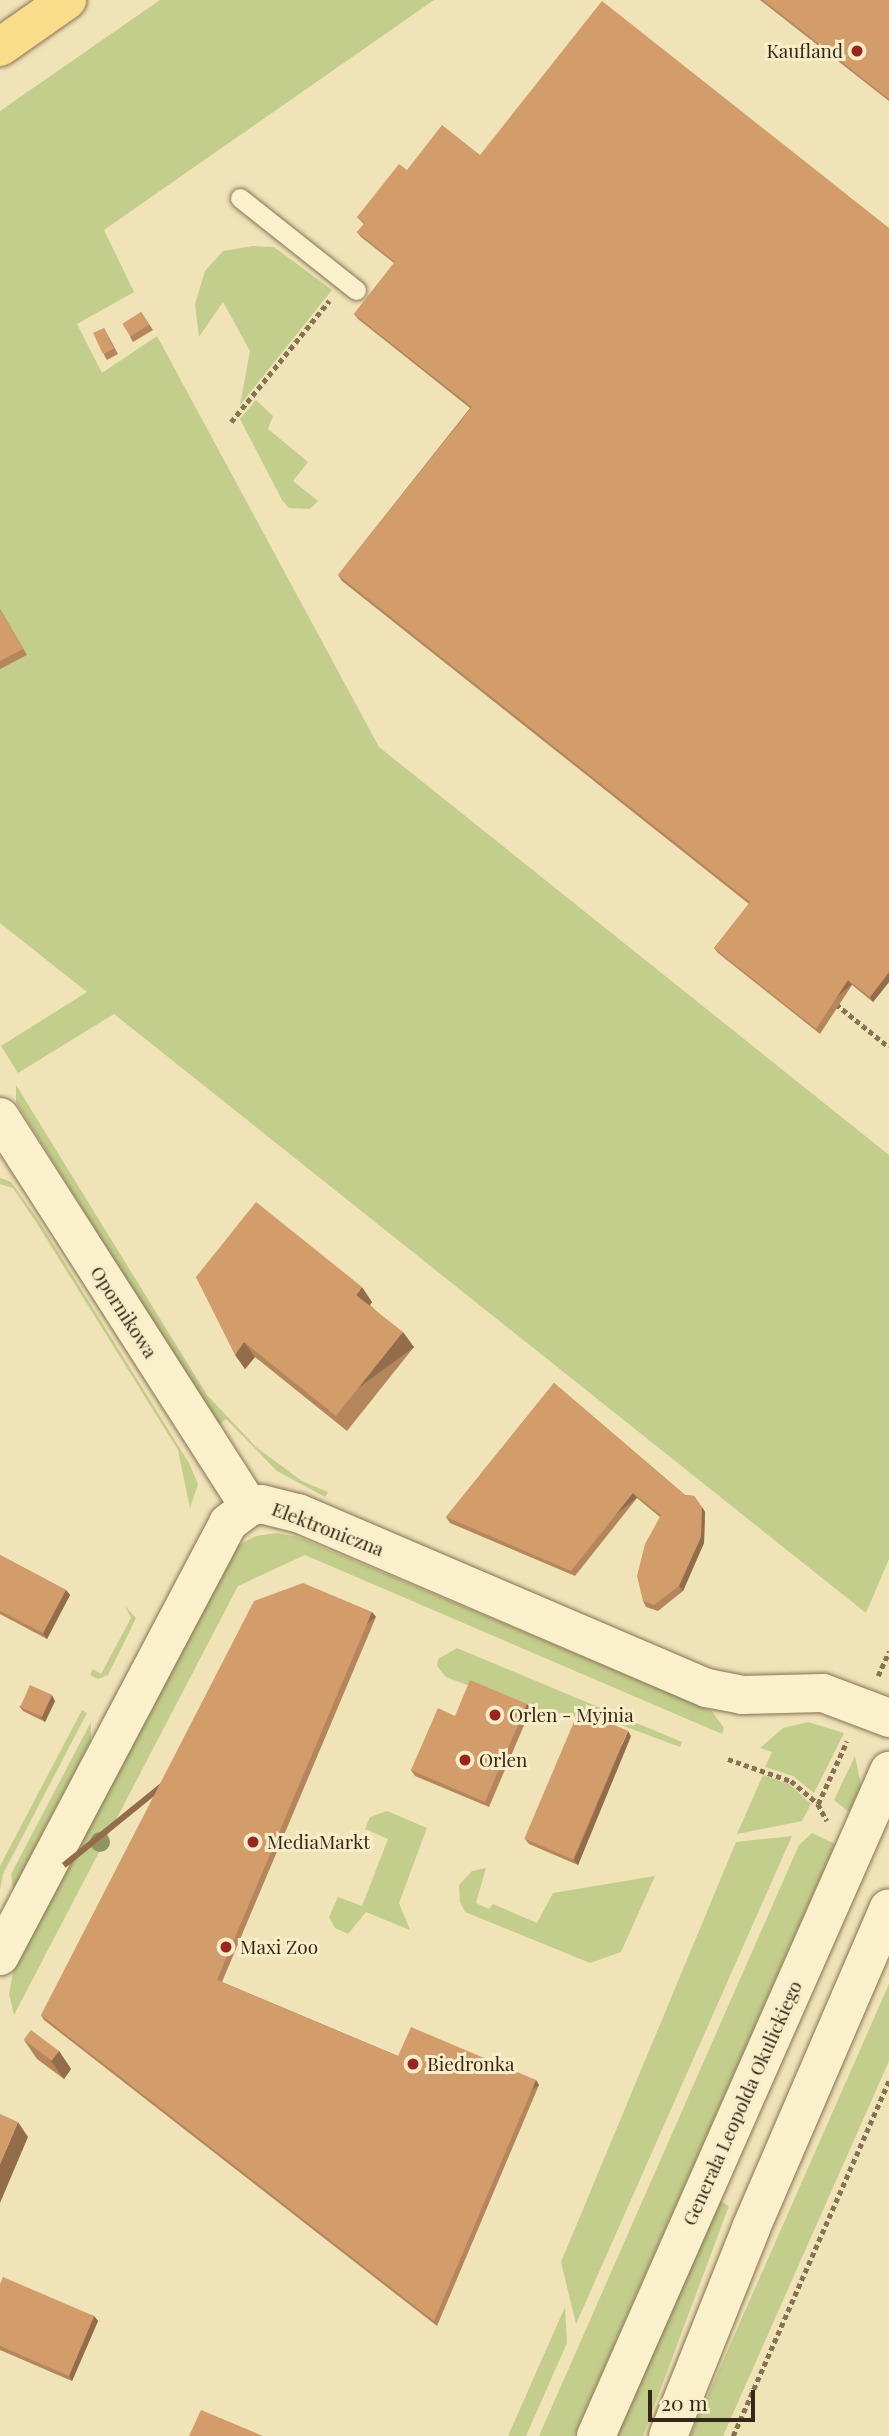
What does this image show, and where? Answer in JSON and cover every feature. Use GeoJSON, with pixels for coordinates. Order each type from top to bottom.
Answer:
{"type":"FeatureCollection","features":[{"type":"Feature","properties":{"kind":"main road"},"geometry":{"type":"LineString","coordinates":[[0,47],[68,0]]}},
{"type":"Feature","properties":{"kind":"street","name":"Opornikowa"},"geometry":{"type":"LineString","coordinates":[[0,1117],[249,1507]]}},
{"type":"Feature","properties":{"kind":"street","name":"Elektroniczna"},"geometry":{"type":"LineString","coordinates":[[0,1956],[228,1522],[249,1507],[261,1504],[298,1513],[708,1688],[741,1695],[815,1692],[889,1718]]}},
{"type":"Feature","properties":{"kind":"street","name":"Generała Leopolda Okulickiego"},"geometry":{"type":"LineString","coordinates":[[596,2436],[889,1772]]}},
{"type":"Feature","properties":{"kind":"street"},"geometry":{"type":"LineString","coordinates":[[668,2436],[751,2228],[889,1908]]}},
{"type":"Feature","properties":{"kind":"lane"},"geometry":{"type":"LineString","coordinates":[[240,198],[351,286]]}},
{"type":"Feature","properties":{"kind":"path"},"geometry":{"type":"LineString","coordinates":[[231,422],[351,286]]}},
{"type":"Feature","properties":{"kind":"path"},"geometry":{"type":"LineString","coordinates":[[836,1004],[889,1047]]}},
{"type":"Feature","properties":{"kind":"path"},"geometry":{"type":"LineString","coordinates":[[882,1667],[889,1651]]}},
{"type":"Feature","properties":{"kind":"path"},"geometry":{"type":"LineString","coordinates":[[728,1759],[791,1781],[818,1804],[850,1733]]}},
{"type":"Feature","properties":{"kind":"path"},"geometry":{"type":"LineString","coordinates":[[733,2436],[889,2081]]}},
{"type":"Feature","properties":{"kind":"green space"},"geometry":{"type":"Polygon","coordinates":[[[160,0],[434,0],[104,230],[134,292],[77,324],[102,373],[157,336],[379,747],[889,1155],[889,1559],[866,1613],[114,1014],[18,1073],[1,1046],[87,992],[0,923],[0,111],[160,0]]]}},
{"type":"Feature","properties":{"kind":"green space"},"geometry":{"type":"Polygon","coordinates":[[[253,246],[274,247],[332,290],[240,405],[250,351],[223,302],[199,337],[195,304],[205,271],[223,251],[253,246]]]}},
{"type":"Feature","properties":{"kind":"green space"},"geometry":{"type":"Polygon","coordinates":[[[256,400],[273,416],[268,429],[308,462],[293,481],[318,501],[310,509],[289,508],[282,500],[240,419],[256,400]]]}},
{"type":"Feature","properties":{"kind":"green space"},"geometry":{"type":"Polygon","coordinates":[[[16,1085],[207,1395],[256,1447],[302,1481],[328,1492],[325,1497],[277,1471],[226,1419],[217,1426],[16,1102],[16,1085]]]}},
{"type":"Feature","properties":{"kind":"green space"},"geometry":{"type":"Polygon","coordinates":[[[0,1178],[11,1182],[39,1221],[189,1463],[198,1484],[190,1508],[178,1450],[36,1222],[13,1188],[0,1184],[0,1178]]]}},
{"type":"Feature","properties":{"kind":"green space"},"geometry":{"type":"Polygon","coordinates":[[[277,1533],[298,1537],[712,1711],[724,1728],[722,1734],[305,1555],[238,1586],[14,2015],[9,1994],[14,1968],[237,1546],[256,1536],[277,1533]]]}},
{"type":"Feature","properties":{"kind":"green space"},"geometry":{"type":"Polygon","coordinates":[[[125,1606],[136,1618],[108,1675],[98,1679],[90,1675],[93,1669],[101,1674],[131,1618],[125,1606]]]}},
{"type":"Feature","properties":{"kind":"green space"},"geometry":{"type":"Polygon","coordinates":[[[457,1648],[682,1742],[680,1747],[613,1722],[531,1709],[446,1677],[437,1666],[438,1659],[457,1648]]]}},
{"type":"Feature","properties":{"kind":"green space"},"geometry":{"type":"Polygon","coordinates":[[[82,1710],[87,1713],[3,1874],[0,1890],[0,1866],[82,1710]]]}},
{"type":"Feature","properties":{"kind":"green space"},"geometry":{"type":"Polygon","coordinates":[[[91,1722],[91,1740],[13,1889],[11,1874],[91,1722]]]}},
{"type":"Feature","properties":{"kind":"green space"},"geometry":{"type":"Polygon","coordinates":[[[808,1722],[844,1733],[814,1793],[793,1776],[765,1767],[772,1752],[760,1748],[783,1728],[808,1722]]]}},
{"type":"Feature","properties":{"kind":"green space"},"geometry":{"type":"Polygon","coordinates":[[[855,1756],[861,1785],[849,1812],[834,1800],[855,1756]]]}},
{"type":"Feature","properties":{"kind":"green space"},"geometry":{"type":"Polygon","coordinates":[[[763,1775],[789,1784],[811,1804],[802,1821],[737,1834],[763,1775]]]}},
{"type":"Feature","properties":{"kind":"green space"},"geometry":{"type":"Polygon","coordinates":[[[387,1811],[427,1828],[399,1903],[410,1930],[366,1912],[348,1934],[335,1928],[329,1917],[338,1897],[362,1906],[388,1839],[365,1829],[370,1817],[387,1811]]]}},
{"type":"Feature","properties":{"kind":"green space"},"geometry":{"type":"Polygon","coordinates":[[[812,1833],[835,1844],[574,2436],[539,2436],[799,1845],[812,1833]]]}},
{"type":"Feature","properties":{"kind":"green space"},"geometry":{"type":"Polygon","coordinates":[[[792,1836],[576,2324],[561,2262],[736,1842],[792,1836]]]}},
{"type":"Feature","properties":{"kind":"green space"},"geometry":{"type":"Polygon","coordinates":[[[486,1868],[476,1903],[489,1909],[493,1904],[537,1923],[553,1893],[655,1876],[621,1952],[590,1963],[465,1912],[460,1902],[459,1885],[472,1871],[486,1868]]]}},
{"type":"Feature","properties":{"kind":"green space"},"geometry":{"type":"Polygon","coordinates":[[[889,1984],[889,2061],[723,2436],[690,2436],[889,1984]]]}},
{"type":"Feature","properties":{"kind":"green space"},"geometry":{"type":"Polygon","coordinates":[[[720,2201],[729,2206],[643,2436],[617,2436],[720,2201]]]}},
{"type":"Feature","properties":{"kind":"green space"},"geometry":{"type":"Polygon","coordinates":[[[565,2307],[567,2343],[526,2436],[508,2436],[565,2307]]]}},
{"type":"Feature","properties":{"kind":"building","name":"Kaufland"},"geometry":{"type":"Polygon","coordinates":[[[763,0],[889,0],[889,99],[763,0]]]}},
{"type":"Feature","properties":{"kind":"building"},"geometry":{"type":"Polygon","coordinates":[[[602,1],[889,228],[889,972],[870,997],[848,980],[816,1029],[714,948],[750,902],[338,575],[472,407],[354,314],[395,262],[357,232],[365,223],[357,217],[399,164],[407,170],[442,125],[480,155],[602,1]]]}},
{"type":"Feature","properties":{"kind":"building"},"geometry":{"type":"Polygon","coordinates":[[[141,312],[149,325],[130,336],[122,324],[141,312]]]}},
{"type":"Feature","properties":{"kind":"building"},"geometry":{"type":"Polygon","coordinates":[[[104,328],[114,349],[103,354],[93,333],[104,328]]]}},
{"type":"Feature","properties":{"kind":"building"},"geometry":{"type":"Polygon","coordinates":[[[0,610],[23,649],[0,661],[0,610]]]}},
{"type":"Feature","properties":{"kind":"building"},"geometry":{"type":"Polygon","coordinates":[[[256,1202],[362,1287],[356,1295],[403,1332],[336,1416],[244,1342],[235,1355],[196,1277],[256,1202]]]}},
{"type":"Feature","properties":{"kind":"building"},"geometry":{"type":"Polygon","coordinates":[[[554,1383],[685,1495],[694,1496],[702,1507],[701,1537],[679,1586],[654,1605],[643,1601],[637,1576],[645,1544],[661,1515],[633,1493],[571,1571],[446,1517],[554,1383]]]}},
{"type":"Feature","properties":{"kind":"building"},"geometry":{"type":"Polygon","coordinates":[[[0,1555],[66,1590],[43,1633],[0,1611],[0,1555]]]}},
{"type":"Feature","properties":{"kind":"building"},"geometry":{"type":"Polygon","coordinates":[[[303,1583],[372,1612],[217,1980],[398,2056],[411,2027],[536,2080],[434,2321],[41,2015],[254,1601],[303,1583]]]}},
{"type":"Feature","properties":{"kind":"building","name":"Orlen"},"geometry":{"type":"Polygon","coordinates":[[[470,1680],[527,1704],[485,1802],[411,1770],[438,1708],[455,1716],[470,1680]]]}},
{"type":"Feature","properties":{"kind":"building"},"geometry":{"type":"Polygon","coordinates":[[[30,1685],[52,1695],[42,1717],[20,1707],[30,1685]]]}},
{"type":"Feature","properties":{"kind":"building"},"geometry":{"type":"Polygon","coordinates":[[[579,1710],[628,1731],[573,1860],[524,1839],[579,1710]]]}},
{"type":"Feature","properties":{"kind":"building"},"geometry":{"type":"Polygon","coordinates":[[[31,2030],[59,2051],[52,2061],[24,2040],[31,2030]]]}},
{"type":"Feature","properties":{"kind":"building"},"geometry":{"type":"Polygon","coordinates":[[[0,2114],[18,2122],[0,2164],[0,2114]]]}},
{"type":"Feature","properties":{"kind":"building"},"geometry":{"type":"Polygon","coordinates":[[[3,2277],[94,2316],[69,2376],[0,2346],[0,2284],[3,2277]]]}},
{"type":"Feature","properties":{"kind":"building"},"geometry":{"type":"Polygon","coordinates":[[[201,2410],[263,2436],[189,2436],[201,2410]]]}},
{"type":"Feature","properties":{"kind":"place","name":"Kaufland"},"geometry":{"type":"Point","coordinates":[857,51]}},
{"type":"Feature","properties":{"kind":"place","name":"Orlen - Myjnia"},"geometry":{"type":"Point","coordinates":[495,1715]}},
{"type":"Feature","properties":{"kind":"place","name":"Orlen"},"geometry":{"type":"Point","coordinates":[465,1760]}},
{"type":"Feature","properties":{"kind":"place","name":"MediaMarkt"},"geometry":{"type":"Point","coordinates":[253,1842]}},
{"type":"Feature","properties":{"kind":"place","name":"Maxi Zoo"},"geometry":{"type":"Point","coordinates":[226,1947]}},
{"type":"Feature","properties":{"kind":"place","name":"Biedronka"},"geometry":{"type":"Point","coordinates":[413,2064]}}]}
